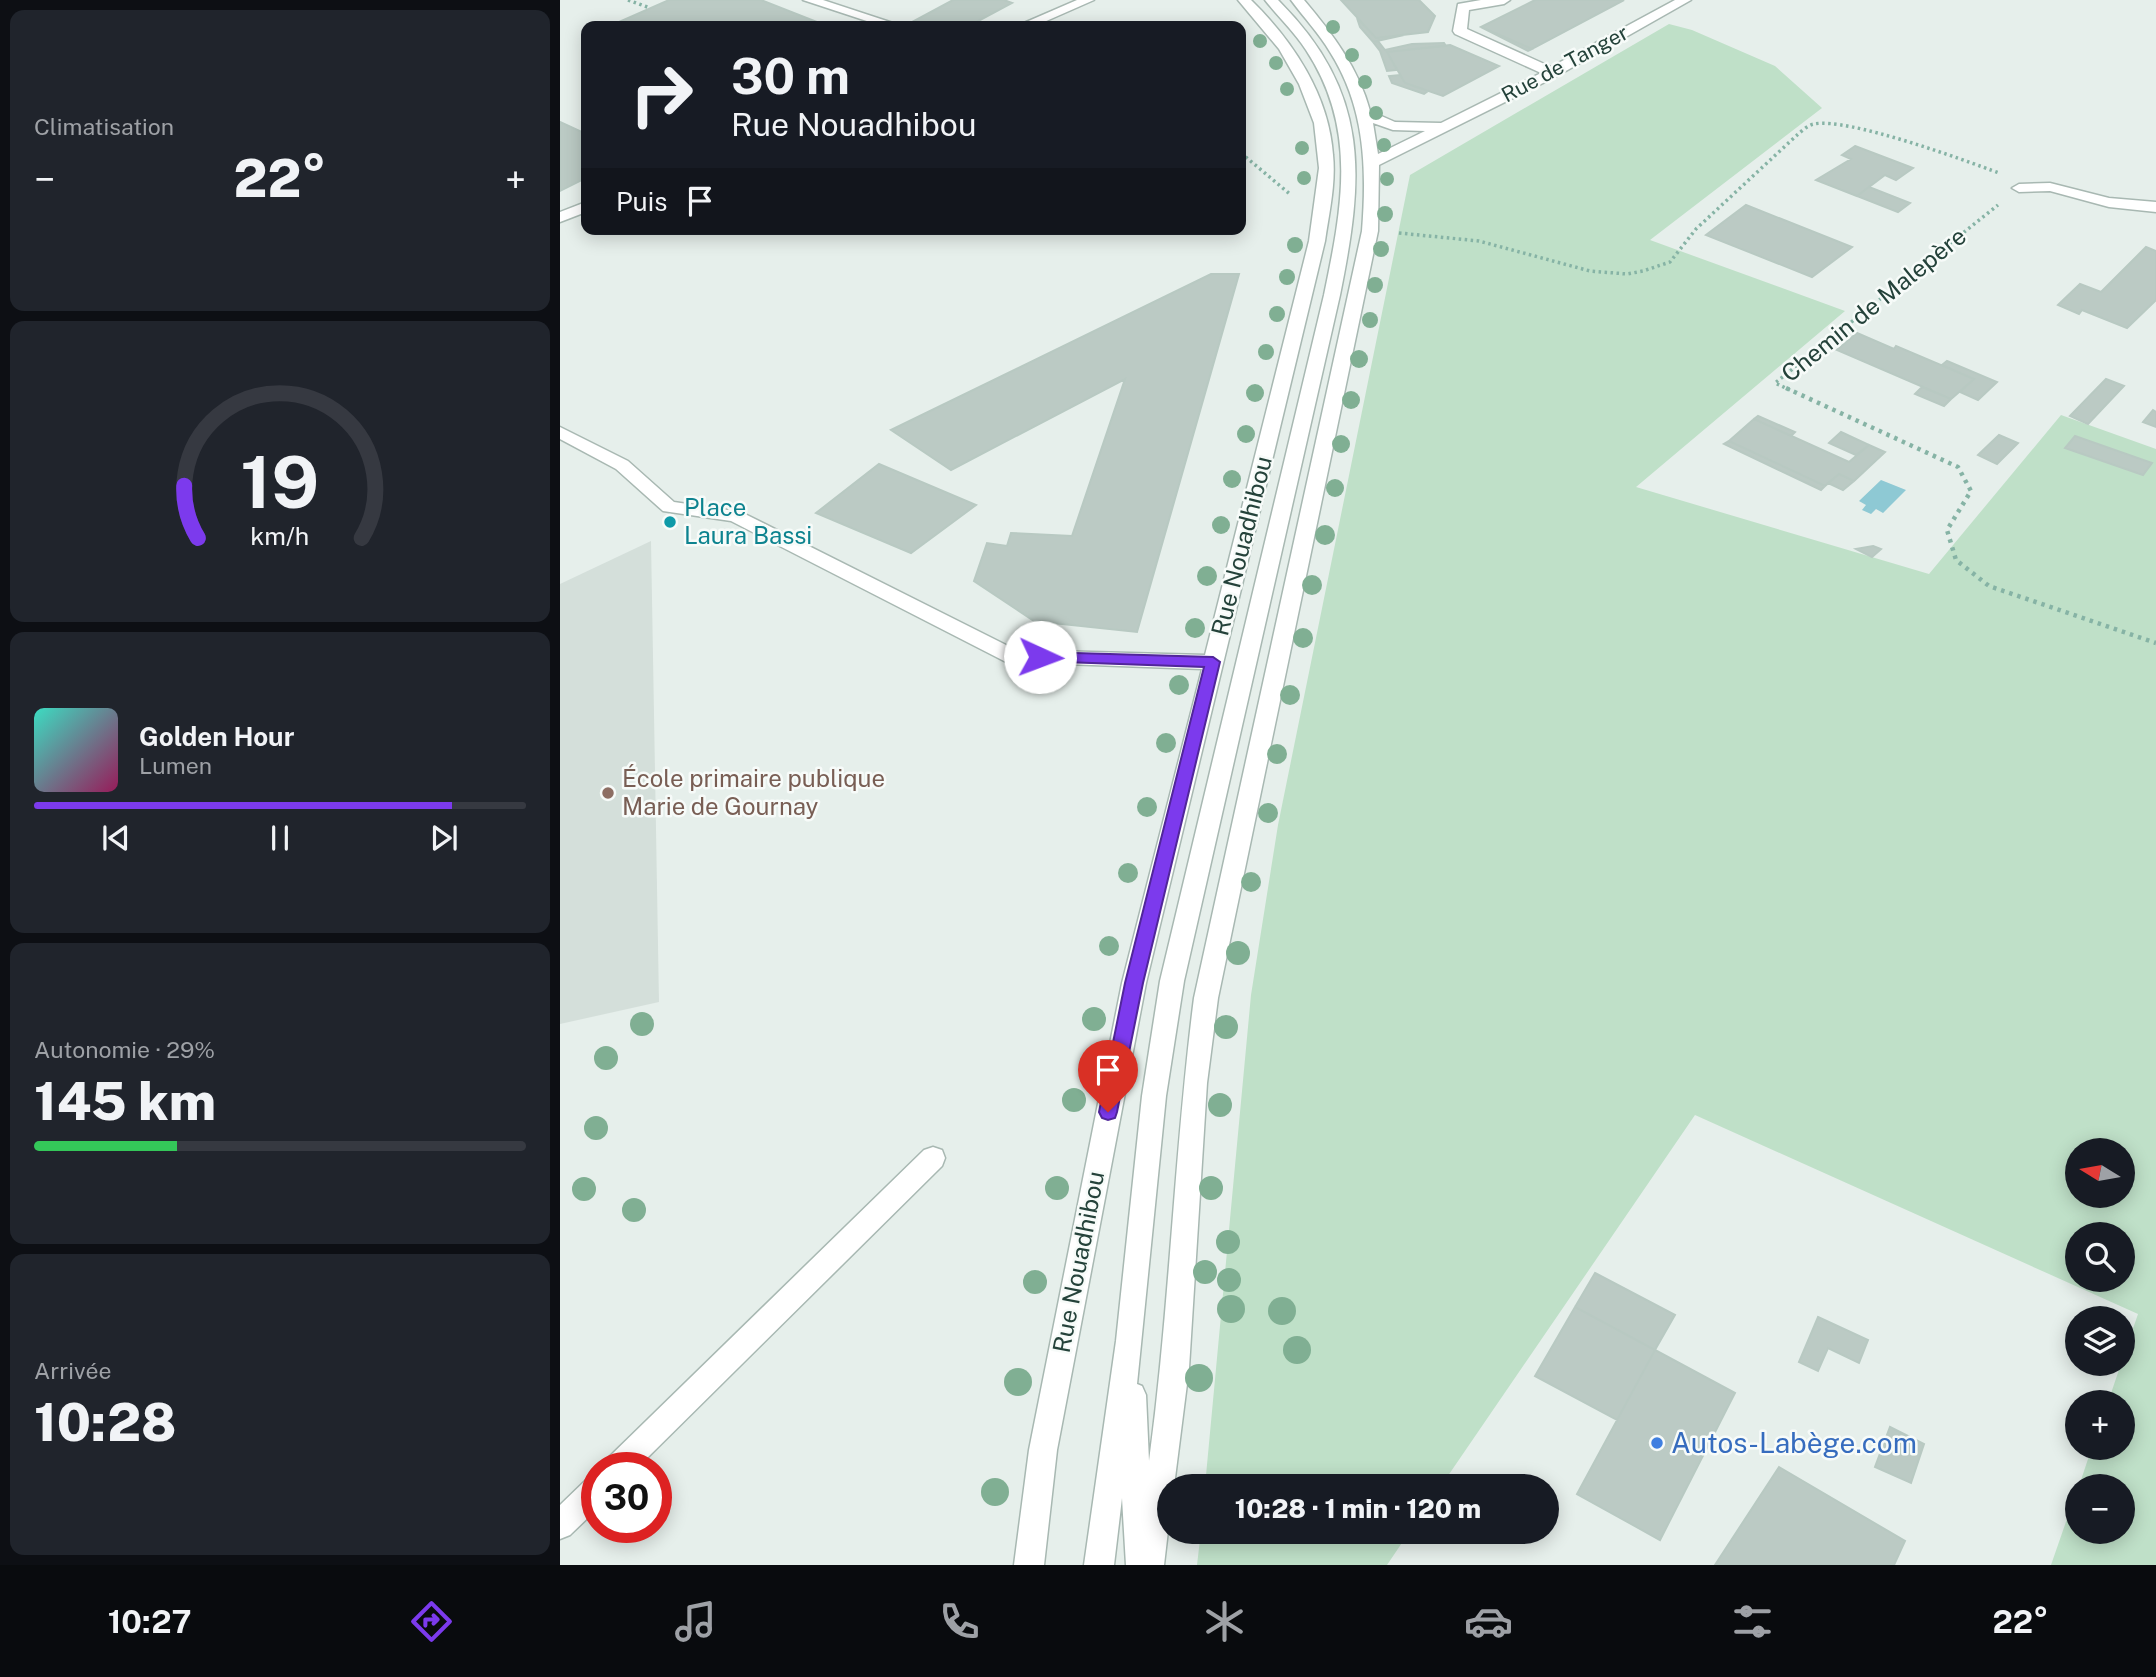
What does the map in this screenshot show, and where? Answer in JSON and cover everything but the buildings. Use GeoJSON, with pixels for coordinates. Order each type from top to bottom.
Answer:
{"type":"FeatureCollection","features":[{"type":"Feature","properties":{"kind":"street"},"geometry":{"type":"LineString","coordinates":[[809,0],[878,21]]}},
{"type":"Feature","properties":{"kind":"street"},"geometry":{"type":"LineString","coordinates":[[1036,21],[1088,0]]}},
{"type":"Feature","properties":{"kind":"street","name":"Rue Nouadhibou"},"geometry":{"type":"LineString","coordinates":[[1029,1565],[1043,1450],[1134,983],[1317,241],[1321,213],[1325,146],[1306,81],[1273,30],[1244,0]]}},
{"type":"Feature","properties":{"kind":"street","name":"Rue Nouadhibou"},"geometry":{"type":"LineString","coordinates":[[1099,1565],[1129,1341],[1154,1096],[1172,981],[1332,295],[1346,222],[1350,161],[1338,102],[1328,76],[1314,53],[1271,0]]}},
{"type":"Feature","properties":{"kind":"street"},"geometry":{"type":"LineString","coordinates":[[1149,1565],[1175,1368],[1195,1083],[1206,998],[1370,231],[1374,162],[1364,114],[1345,65],[1316,21],[1297,0]]}},
{"type":"Feature","properties":{"kind":"street"},"geometry":{"type":"LineString","coordinates":[[1449,0],[1463,7],[1503,0]]}},
{"type":"Feature","properties":{"kind":"street","name":"Rue de Tanger"},"geometry":{"type":"LineString","coordinates":[[1374,162],[1552,72],[1685,0]]}},
{"type":"Feature","properties":{"kind":"street"},"geometry":{"type":"LineString","coordinates":[[1463,7],[1460,31],[1552,72]]}},
{"type":"Feature","properties":{"kind":"street","name":"Rue de Tanger"},"geometry":{"type":"LineString","coordinates":[[1364,114],[1392,126],[1427,129],[1444,126]]}},
{"type":"Feature","properties":{"kind":"street"},"geometry":{"type":"LineString","coordinates":[[2019,188],[2050,187],[2109,202],[2156,207]]}},
{"type":"Feature","properties":{"kind":"street"},"geometry":{"type":"LineString","coordinates":[[560,218],[581,209]]}},
{"type":"Feature","properties":{"kind":"street"},"geometry":{"type":"LineString","coordinates":[[560,432],[622,465],[669,507],[735,516],[1013,657],[1213,662]]}},
{"type":"Feature","properties":{"kind":"street"},"geometry":{"type":"LineString","coordinates":[[634,1452],[933,1158]]}},
{"type":"Feature","properties":{"kind":"street","name":"Rue Nouadhibou"},"geometry":{"type":"LineString","coordinates":[[1129,1341],[1139,1565]]}},
{"type":"Feature","properties":{"kind":"street"},"geometry":{"type":"LineString","coordinates":[[560,1525],[581,1505]]}},
{"type":"Feature","properties":{"kind":"path"},"geometry":{"type":"LineString","coordinates":[[628,0],[650,8]]}},
{"type":"Feature","properties":{"kind":"path"},"geometry":{"type":"LineString","coordinates":[[1370,231],[1479,241],[1590,271],[1628,274],[1643,271],[1671,262],[1696,229],[1812,124],[1847,127],[1981,166],[2015,179],[2019,188]]}},
{"type":"Feature","properties":{"kind":"path"},"geometry":{"type":"LineString","coordinates":[[1246,157],[1306,208],[1321,213]]}},
{"type":"Feature","properties":{"kind":"path","name":"Chemin de Malepère"},"geometry":{"type":"LineString","coordinates":[[2019,188],[1775,383],[1958,467],[1972,491],[1947,530],[1956,560],[1989,586],[2156,643]]}},
{"type":"Feature","properties":{"kind":"shaded area","name":"École primaire publique Marie de Gournay"},"geometry":{"type":"Polygon","coordinates":[[[651,541],[659,1002],[560,1024],[560,584],[651,541]]]}},
{"type":"Feature","properties":{"kind":"green space"},"geometry":{"type":"Polygon","coordinates":[[[1669,24],[1692,30],[1775,66],[1822,108],[1650,240],[1845,311],[1636,487],[1929,574],[2061,415],[2156,449],[2156,1565],[2051,1565],[2065,1525],[2065,1544],[2135,1544],[2135,1474],[2083,1474],[2088,1460],[2135,1460],[2135,1390],[2112,1390],[2117,1376],[2135,1376],[2135,1323],[2138,1314],[2135,1313],[2135,1306],[2120,1306],[2089,1292],[2135,1292],[2135,1222],[2065,1222],[2065,1281],[1695,1115],[1449,1474],[1206,1474],[1251,995],[1278,825],[1410,175],[1669,24]]]}},
{"type":"Feature","properties":{"kind":"green space"},"geometry":{"type":"Polygon","coordinates":[[[1199,1544],[1401,1544],[1387,1565],[1197,1565],[1199,1544]]]}},
{"type":"Feature","properties":{"kind":"water"},"geometry":{"type":"Polygon","coordinates":[[[1881,480],[1906,490],[1883,513],[1876,509],[1871,514],[1862,510],[1866,505],[1859,501],[1881,480]]]}},
{"type":"Feature","properties":{"kind":"place","name":"Place Laura Bassi"},"geometry":{"type":"Point","coordinates":[670,522]}},
{"type":"Feature","properties":{"kind":"place","name":"École primaire publique Marie de Gournay"},"geometry":{"type":"Point","coordinates":[608,793]}},
{"type":"Feature","properties":{"kind":"place","name":"Autos-Labège.com"},"geometry":{"type":"Point","coordinates":[1657,1443]}},
{"type":"Feature","properties":{"kind":"route"},"geometry":{"type":"LineString","coordinates":[[1040,657],[1213,662],[1134,983],[1108,1112]]}}]}
